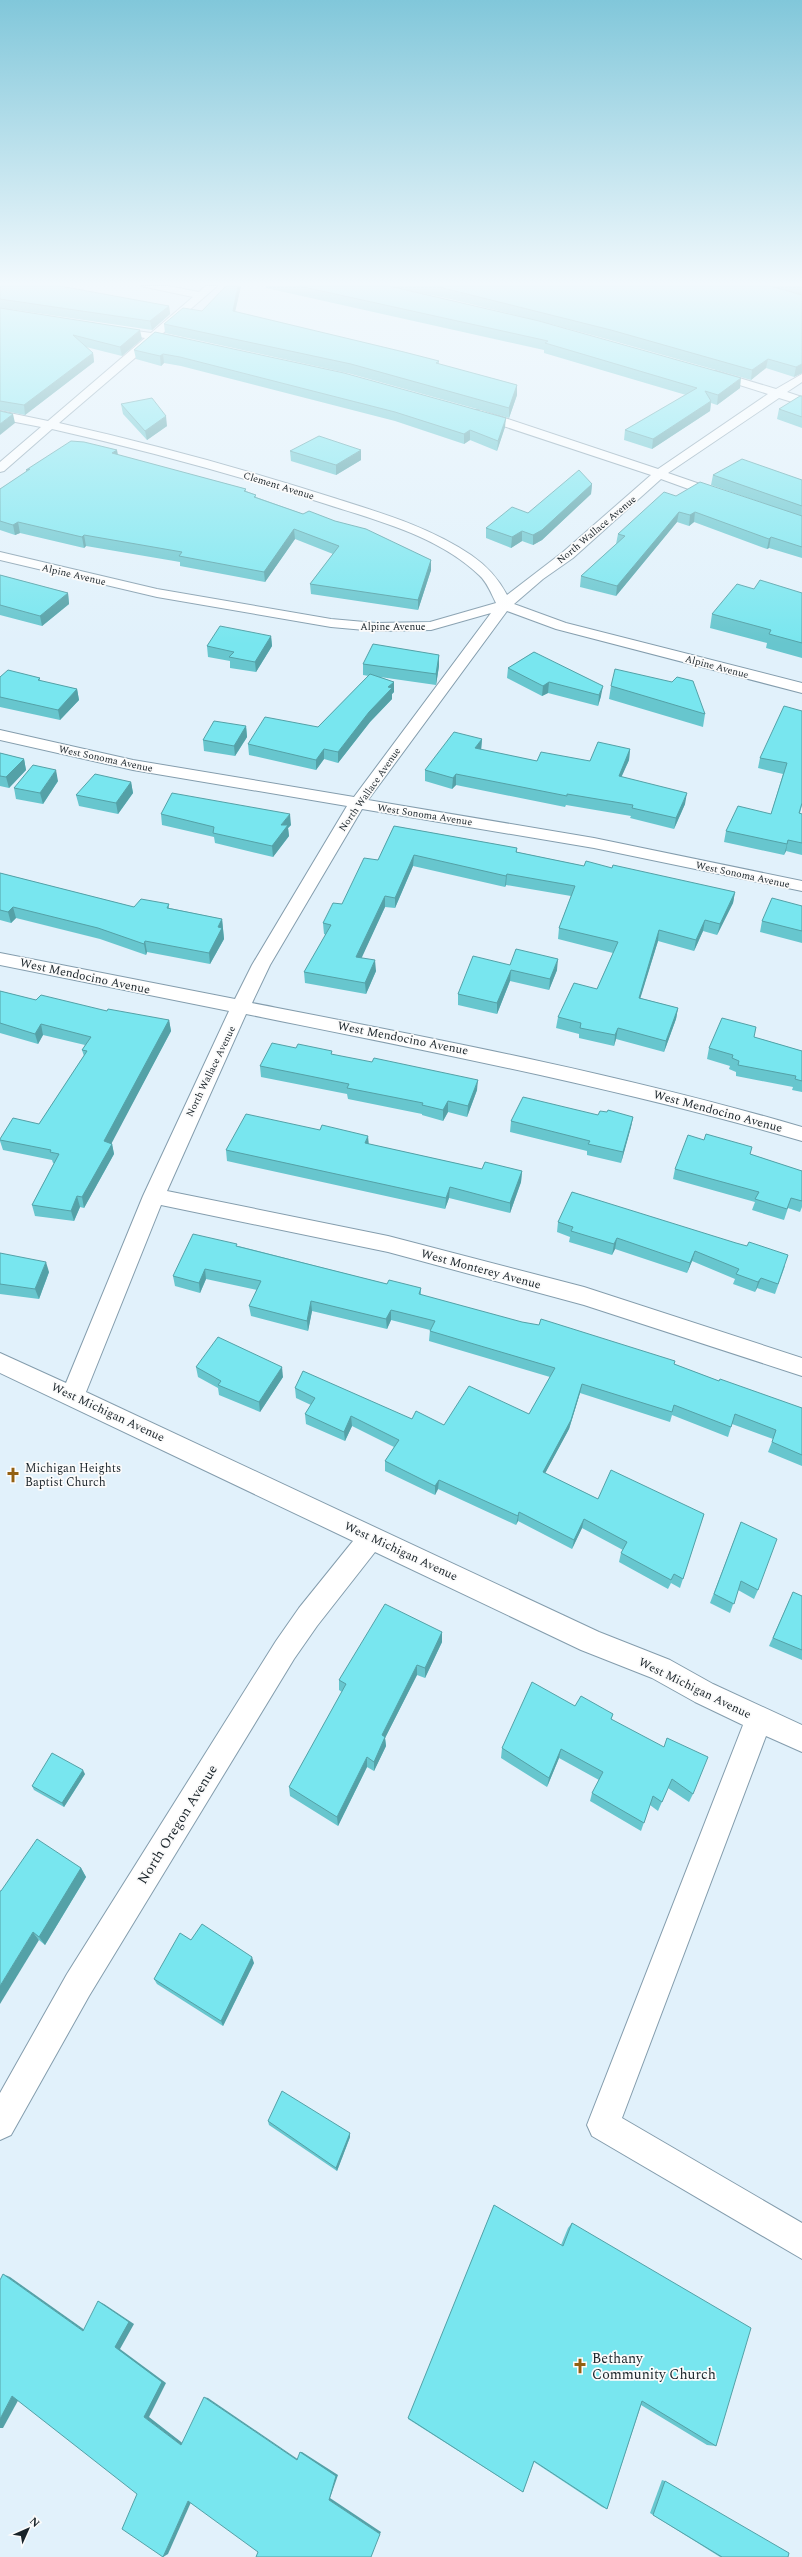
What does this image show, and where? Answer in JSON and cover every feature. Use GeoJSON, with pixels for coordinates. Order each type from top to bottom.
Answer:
{"type":"FeatureCollection","features":[{"type":"Feature","properties":{"kind":"street"},"geometry":{"type":"LineString","coordinates":[[0,468],[72,405]]}},
{"type":"Feature","properties":{"kind":"street","name":"North Wallace Avenue"},"geometry":{"type":"LineString","coordinates":[[73,1395],[185,1123],[261,965],[346,819],[504,605],[538,576],[568,555],[684,455],[759,405]]}},
{"type":"Feature","properties":{"kind":"street"},"geometry":{"type":"LineString","coordinates":[[467,410],[532,430],[735,500]]}},
{"type":"Feature","properties":{"kind":"street","name":"Clement Avenue"},"geometry":{"type":"LineString","coordinates":[[0,415],[49,425],[187,458],[282,485],[429,537],[463,556],[483,570],[494,583],[504,605]]}},
{"type":"Feature","properties":{"kind":"street","name":"Alpine Avenue"},"geometry":{"type":"LineString","coordinates":[[0,556],[157,593],[330,623],[376,627],[431,626],[504,605],[561,626],[802,688]]}},
{"type":"Feature","properties":{"kind":"street","name":"West Sonoma Avenue"},"geometry":{"type":"LineString","coordinates":[[0,735],[133,765],[594,843],[802,886]]}},
{"type":"Feature","properties":{"kind":"street","name":"West Mendocino Avenue"},"geometry":{"type":"LineString","coordinates":[[0,959],[95,979],[242,1006],[543,1066],[716,1108],[802,1134]]}},
{"type":"Feature","properties":{"kind":"street","name":"West Monterey Avenue"},"geometry":{"type":"LineString","coordinates":[[154,1196],[396,1246],[584,1296],[802,1367]]}},
{"type":"Feature","properties":{"kind":"street","name":"West Michigan Avenue"},"geometry":{"type":"LineString","coordinates":[[0,1362],[73,1395],[590,1641],[661,1669],[704,1693],[802,1739]]}},
{"type":"Feature","properties":{"kind":"street","name":"North Oregon Avenue"},"geometry":{"type":"LineString","coordinates":[[1,2119],[78,1985],[285,1650],[308,1617],[372,1537]]}},
{"type":"Feature","properties":{"kind":"street"},"geometry":{"type":"LineString","coordinates":[[759,1719],[603,2125],[802,2242]]}},
{"type":"Feature","properties":{"kind":"building"},"geometry":{"type":"Polygon","coordinates":[[[122,405],[158,405],[166,416],[145,431],[122,405]]]}},
{"type":"Feature","properties":{"kind":"building"},"geometry":{"type":"Polygon","coordinates":[[[369,405],[460,405],[506,418],[498,441],[470,430],[464,434],[369,405]]]}},
{"type":"Feature","properties":{"kind":"building"},"geometry":{"type":"Polygon","coordinates":[[[499,405],[510,405],[509,408],[499,405]]]}},
{"type":"Feature","properties":{"kind":"building"},"geometry":{"type":"Polygon","coordinates":[[[667,405],[704,405],[653,439],[625,430],[667,405]]]}},
{"type":"Feature","properties":{"kind":"building"},"geometry":{"type":"Polygon","coordinates":[[[785,405],[802,405],[802,417],[779,409],[785,405]]]}},
{"type":"Feature","properties":{"kind":"building"},"geometry":{"type":"Polygon","coordinates":[[[0,411],[13,414],[0,424],[0,411]]]}},
{"type":"Feature","properties":{"kind":"building"},"geometry":{"type":"Polygon","coordinates":[[[319,436],[361,450],[336,465],[290,451],[319,436]]]}},
{"type":"Feature","properties":{"kind":"building"},"geometry":{"type":"Polygon","coordinates":[[[71,441],[84,442],[117,450],[112,453],[246,489],[244,491],[256,495],[254,497],[303,514],[309,511],[335,521],[366,529],[431,560],[418,600],[310,584],[339,546],[294,529],[264,572],[179,556],[182,552],[84,535],[82,537],[18,522],[13,525],[0,521],[0,489],[71,441]]]}},
{"type":"Feature","properties":{"kind":"building"},"geometry":{"type":"Polygon","coordinates":[[[742,459],[802,480],[802,506],[713,475],[742,459]]]}},
{"type":"Feature","properties":{"kind":"building"},"geometry":{"type":"Polygon","coordinates":[[[579,470],[592,484],[542,530],[533,535],[522,531],[512,537],[486,528],[512,507],[528,513],[579,470]]]}},
{"type":"Feature","properties":{"kind":"building"},"geometry":{"type":"Polygon","coordinates":[[[700,482],[802,516],[802,547],[771,537],[769,539],[695,512],[690,515],[679,512],[617,586],[581,576],[625,536],[618,534],[664,492],[676,496],[700,482]]]}},
{"type":"Feature","properties":{"kind":"building"},"geometry":{"type":"Polygon","coordinates":[[[0,575],[68,593],[40,616],[0,605],[0,575]]]}},
{"type":"Feature","properties":{"kind":"building"},"geometry":{"type":"Polygon","coordinates":[[[760,580],[802,593],[802,643],[769,634],[771,630],[712,614],[737,584],[754,589],[760,580]]]}},
{"type":"Feature","properties":{"kind":"building"},"geometry":{"type":"Polygon","coordinates":[[[220,626],[271,636],[255,662],[229,657],[234,652],[207,646],[220,626]]]}},
{"type":"Feature","properties":{"kind":"building"},"geometry":{"type":"Polygon","coordinates":[[[373,644],[439,655],[436,674],[363,664],[373,644]]]}},
{"type":"Feature","properties":{"kind":"building"},"geometry":{"type":"Polygon","coordinates":[[[534,652],[603,686],[599,695],[549,682],[543,686],[508,668],[534,652]]]}},
{"type":"Feature","properties":{"kind":"building"},"geometry":{"type":"Polygon","coordinates":[[[615,669],[672,682],[677,677],[693,681],[705,714],[611,686],[615,669]]]}},
{"type":"Feature","properties":{"kind":"building"},"geometry":{"type":"Polygon","coordinates":[[[8,670],[40,678],[38,680],[77,689],[58,710],[0,697],[0,677],[8,670]]]}},
{"type":"Feature","properties":{"kind":"building"},"geometry":{"type":"Polygon","coordinates":[[[370,674],[394,682],[388,687],[392,688],[369,712],[338,752],[324,749],[316,760],[248,744],[265,717],[318,727],[370,674]]]}},
{"type":"Feature","properties":{"kind":"building"},"geometry":{"type":"Polygon","coordinates":[[[784,706],[802,711],[802,803],[799,813],[802,814],[802,843],[788,840],[787,844],[726,831],[738,806],[771,814],[787,763],[760,758],[784,706]]]}},
{"type":"Feature","properties":{"kind":"building"},"geometry":{"type":"Polygon","coordinates":[[[214,721],[246,726],[234,746],[203,740],[214,721]]]}},
{"type":"Feature","properties":{"kind":"building"},"geometry":{"type":"Polygon","coordinates":[[[454,732],[482,739],[475,748],[537,761],[541,752],[590,761],[598,742],[630,749],[619,776],[687,793],[676,818],[632,808],[633,805],[567,794],[567,796],[456,774],[453,778],[425,770],[454,732]]]}},
{"type":"Feature","properties":{"kind":"building"},"geometry":{"type":"Polygon","coordinates":[[[0,753],[24,759],[6,777],[0,776],[0,753]]]}},
{"type":"Feature","properties":{"kind":"building"},"geometry":{"type":"Polygon","coordinates":[[[33,765],[56,770],[40,793],[14,788],[33,765]]]}},
{"type":"Feature","properties":{"kind":"building"},"geometry":{"type":"Polygon","coordinates":[[[95,774],[131,782],[116,803],[76,795],[95,774]]]}},
{"type":"Feature","properties":{"kind":"building"},"geometry":{"type":"Polygon","coordinates":[[[172,793],[290,814],[281,825],[288,825],[272,846],[213,833],[214,827],[161,814],[172,793]]]}},
{"type":"Feature","properties":{"kind":"building"},"geometry":{"type":"Polygon","coordinates":[[[394,826],[517,848],[516,852],[584,866],[586,861],[612,868],[613,865],[735,892],[720,924],[705,920],[696,940],[659,930],[639,998],[678,1008],[666,1041],[618,1028],[615,1035],[580,1028],[581,1023],[558,1017],[574,983],[597,989],[618,942],[559,928],[575,886],[507,874],[506,876],[414,855],[395,898],[385,896],[356,957],[375,960],[365,983],[304,972],[331,925],[323,923],[333,903],[342,904],[364,858],[378,860],[394,826]]]}},
{"type":"Feature","properties":{"kind":"building"},"geometry":{"type":"Polygon","coordinates":[[[0,873],[134,907],[141,899],[169,904],[167,908],[222,919],[218,927],[222,928],[209,953],[145,941],[144,944],[98,928],[13,907],[8,912],[0,910],[0,873]]]}},
{"type":"Feature","properties":{"kind":"building"},"geometry":{"type":"Polygon","coordinates":[[[772,898],[802,906],[802,931],[762,921],[772,898]]]}},
{"type":"Feature","properties":{"kind":"building"},"geometry":{"type":"Polygon","coordinates":[[[516,949],[558,959],[550,979],[511,970],[497,1003],[458,994],[473,956],[510,965],[516,949]]]}},
{"type":"Feature","properties":{"kind":"building"},"geometry":{"type":"Polygon","coordinates":[[[0,991],[36,1000],[41,995],[107,1011],[108,1009],[169,1020],[104,1141],[112,1144],[82,1197],[77,1196],[71,1211],[32,1205],[59,1154],[50,1152],[51,1150],[0,1139],[13,1118],[39,1124],[87,1051],[82,1050],[91,1037],[41,1024],[35,1034],[0,1023],[0,991]]]}},
{"type":"Feature","properties":{"kind":"building"},"geometry":{"type":"Polygon","coordinates":[[[722,1018],[756,1027],[754,1037],[802,1051],[802,1081],[795,1079],[796,1076],[738,1065],[739,1061],[732,1058],[733,1055],[709,1048],[722,1018]]]}},
{"type":"Feature","properties":{"kind":"building"},"geometry":{"type":"Polygon","coordinates":[[[272,1043],[296,1048],[298,1044],[332,1051],[331,1054],[372,1062],[374,1058],[478,1080],[468,1106],[448,1101],[443,1110],[422,1105],[423,1103],[347,1088],[349,1084],[260,1066],[272,1043]]]}},
{"type":"Feature","properties":{"kind":"building"},"geometry":{"type":"Polygon","coordinates":[[[523,1097],[598,1115],[600,1111],[607,1112],[608,1110],[633,1117],[623,1152],[588,1144],[590,1141],[511,1121],[523,1097]]]}},
{"type":"Feature","properties":{"kind":"building"},"geometry":{"type":"Polygon","coordinates":[[[246,1114],[320,1130],[322,1125],[368,1136],[365,1143],[482,1169],[485,1162],[522,1171],[510,1203],[450,1187],[446,1198],[226,1150],[246,1114]]]}},
{"type":"Feature","properties":{"kind":"building"},"geometry":{"type":"Polygon","coordinates":[[[706,1134],[752,1147],[750,1154],[802,1171],[802,1201],[791,1198],[787,1209],[755,1199],[759,1192],[675,1169],[688,1135],[704,1140],[706,1134]]]}},
{"type":"Feature","properties":{"kind":"building"},"geometry":{"type":"Polygon","coordinates":[[[572,1192],[736,1243],[747,1246],[749,1242],[788,1255],[778,1284],[761,1278],[758,1282],[736,1274],[739,1269],[695,1251],[690,1263],[617,1238],[614,1244],[571,1231],[573,1227],[558,1222],[572,1192]]]}},
{"type":"Feature","properties":{"kind":"building"},"geometry":{"type":"Polygon","coordinates":[[[193,1234],[237,1244],[236,1246],[387,1284],[389,1280],[421,1288],[419,1294],[522,1322],[539,1325],[541,1319],[675,1361],[674,1364],[719,1381],[720,1379],[802,1408],[802,1455],[772,1442],[776,1430],[735,1414],[731,1427],[674,1405],[672,1412],[582,1384],[571,1420],[543,1472],[598,1499],[611,1470],[704,1514],[683,1579],[674,1574],[671,1580],[621,1553],[627,1542],[584,1519],[574,1540],[519,1512],[518,1516],[439,1480],[435,1486],[385,1461],[399,1440],[351,1416],[344,1432],[305,1414],[315,1398],[295,1388],[303,1371],[412,1419],[416,1411],[444,1425],[469,1386],[529,1414],[555,1368],[430,1331],[435,1321],[391,1310],[386,1319],[311,1301],[307,1321],[249,1306],[261,1281],[205,1269],[199,1283],[173,1276],[193,1234]]]}},
{"type":"Feature","properties":{"kind":"building"},"geometry":{"type":"Polygon","coordinates":[[[0,1253],[46,1262],[35,1289],[0,1284],[0,1253]]]}},
{"type":"Feature","properties":{"kind":"building"},"geometry":{"type":"Polygon","coordinates":[[[218,1337],[282,1367],[259,1402],[218,1385],[221,1381],[196,1367],[218,1337]]]}},
{"type":"Feature","properties":{"kind":"building"},"geometry":{"type":"Polygon","coordinates":[[[741,1522],[777,1539],[758,1590],[741,1581],[734,1604],[714,1594],[741,1522]]]}},
{"type":"Feature","properties":{"kind":"building"},"geometry":{"type":"Polygon","coordinates":[[[793,1592],[802,1596],[802,1650],[773,1638],[793,1592]]]}},
{"type":"Feature","properties":{"kind":"building"},"geometry":{"type":"Polygon","coordinates":[[[385,1604],[442,1632],[425,1668],[417,1665],[382,1735],[385,1737],[374,1762],[367,1757],[337,1817],[289,1787],[346,1684],[339,1680],[385,1604]]]}},
{"type":"Feature","properties":{"kind":"building"},"geometry":{"type":"Polygon","coordinates":[[[532,1682],[575,1706],[581,1696],[613,1714],[611,1719],[664,1747],[667,1738],[708,1757],[693,1794],[672,1779],[662,1802],[653,1796],[644,1823],[592,1793],[603,1772],[561,1749],[549,1778],[502,1748],[532,1682]]]}},
{"type":"Feature","properties":{"kind":"building"},"geometry":{"type":"Polygon","coordinates":[[[52,1753],[83,1770],[62,1803],[32,1786],[52,1753]]]}},
{"type":"Feature","properties":{"kind":"building"},"geometry":{"type":"Polygon","coordinates":[[[37,1839],[81,1868],[39,1937],[33,1932],[0,1986],[0,1891],[37,1839]]]}},
{"type":"Feature","properties":{"kind":"building"},"geometry":{"type":"Polygon","coordinates":[[[202,1924],[252,1957],[221,2021],[154,1979],[180,1933],[191,1940],[202,1924]]]}},
{"type":"Feature","properties":{"kind":"building"},"geometry":{"type":"Polygon","coordinates":[[[282,2091],[350,2133],[336,2168],[268,2121],[282,2091]]]}},
{"type":"Feature","properties":{"kind":"building","name":"Bethany Community Church"},"geometry":{"type":"Polygon","coordinates":[[[494,2205],[563,2246],[572,2223],[751,2328],[716,2446],[642,2401],[607,2509],[534,2461],[523,2492],[408,2418],[494,2205]]]}},
{"type":"Feature","properties":{"kind":"building"},"geometry":{"type":"Polygon","coordinates":[[[3,2274],[83,2331],[98,2301],[129,2322],[115,2347],[162,2382],[144,2417],[181,2445],[204,2397],[297,2460],[300,2452],[336,2476],[329,2500],[380,2534],[371,2557],[256,2557],[258,2552],[188,2501],[163,2557],[122,2529],[137,2494],[12,2396],[0,2419],[0,2280],[3,2274]]]}},
{"type":"Feature","properties":{"kind":"building"},"geometry":{"type":"Polygon","coordinates":[[[665,2481],[789,2553],[788,2557],[722,2557],[653,2515],[665,2481]]]}},
{"type":"Feature","properties":{"kind":"place","name":"Michigan Heights Baptist Church"},"geometry":{"type":"Point","coordinates":[13,1475]}},
{"type":"Feature","properties":{"kind":"place","name":"Bethany Community Church"},"geometry":{"type":"Point","coordinates":[580,2366]}}]}
